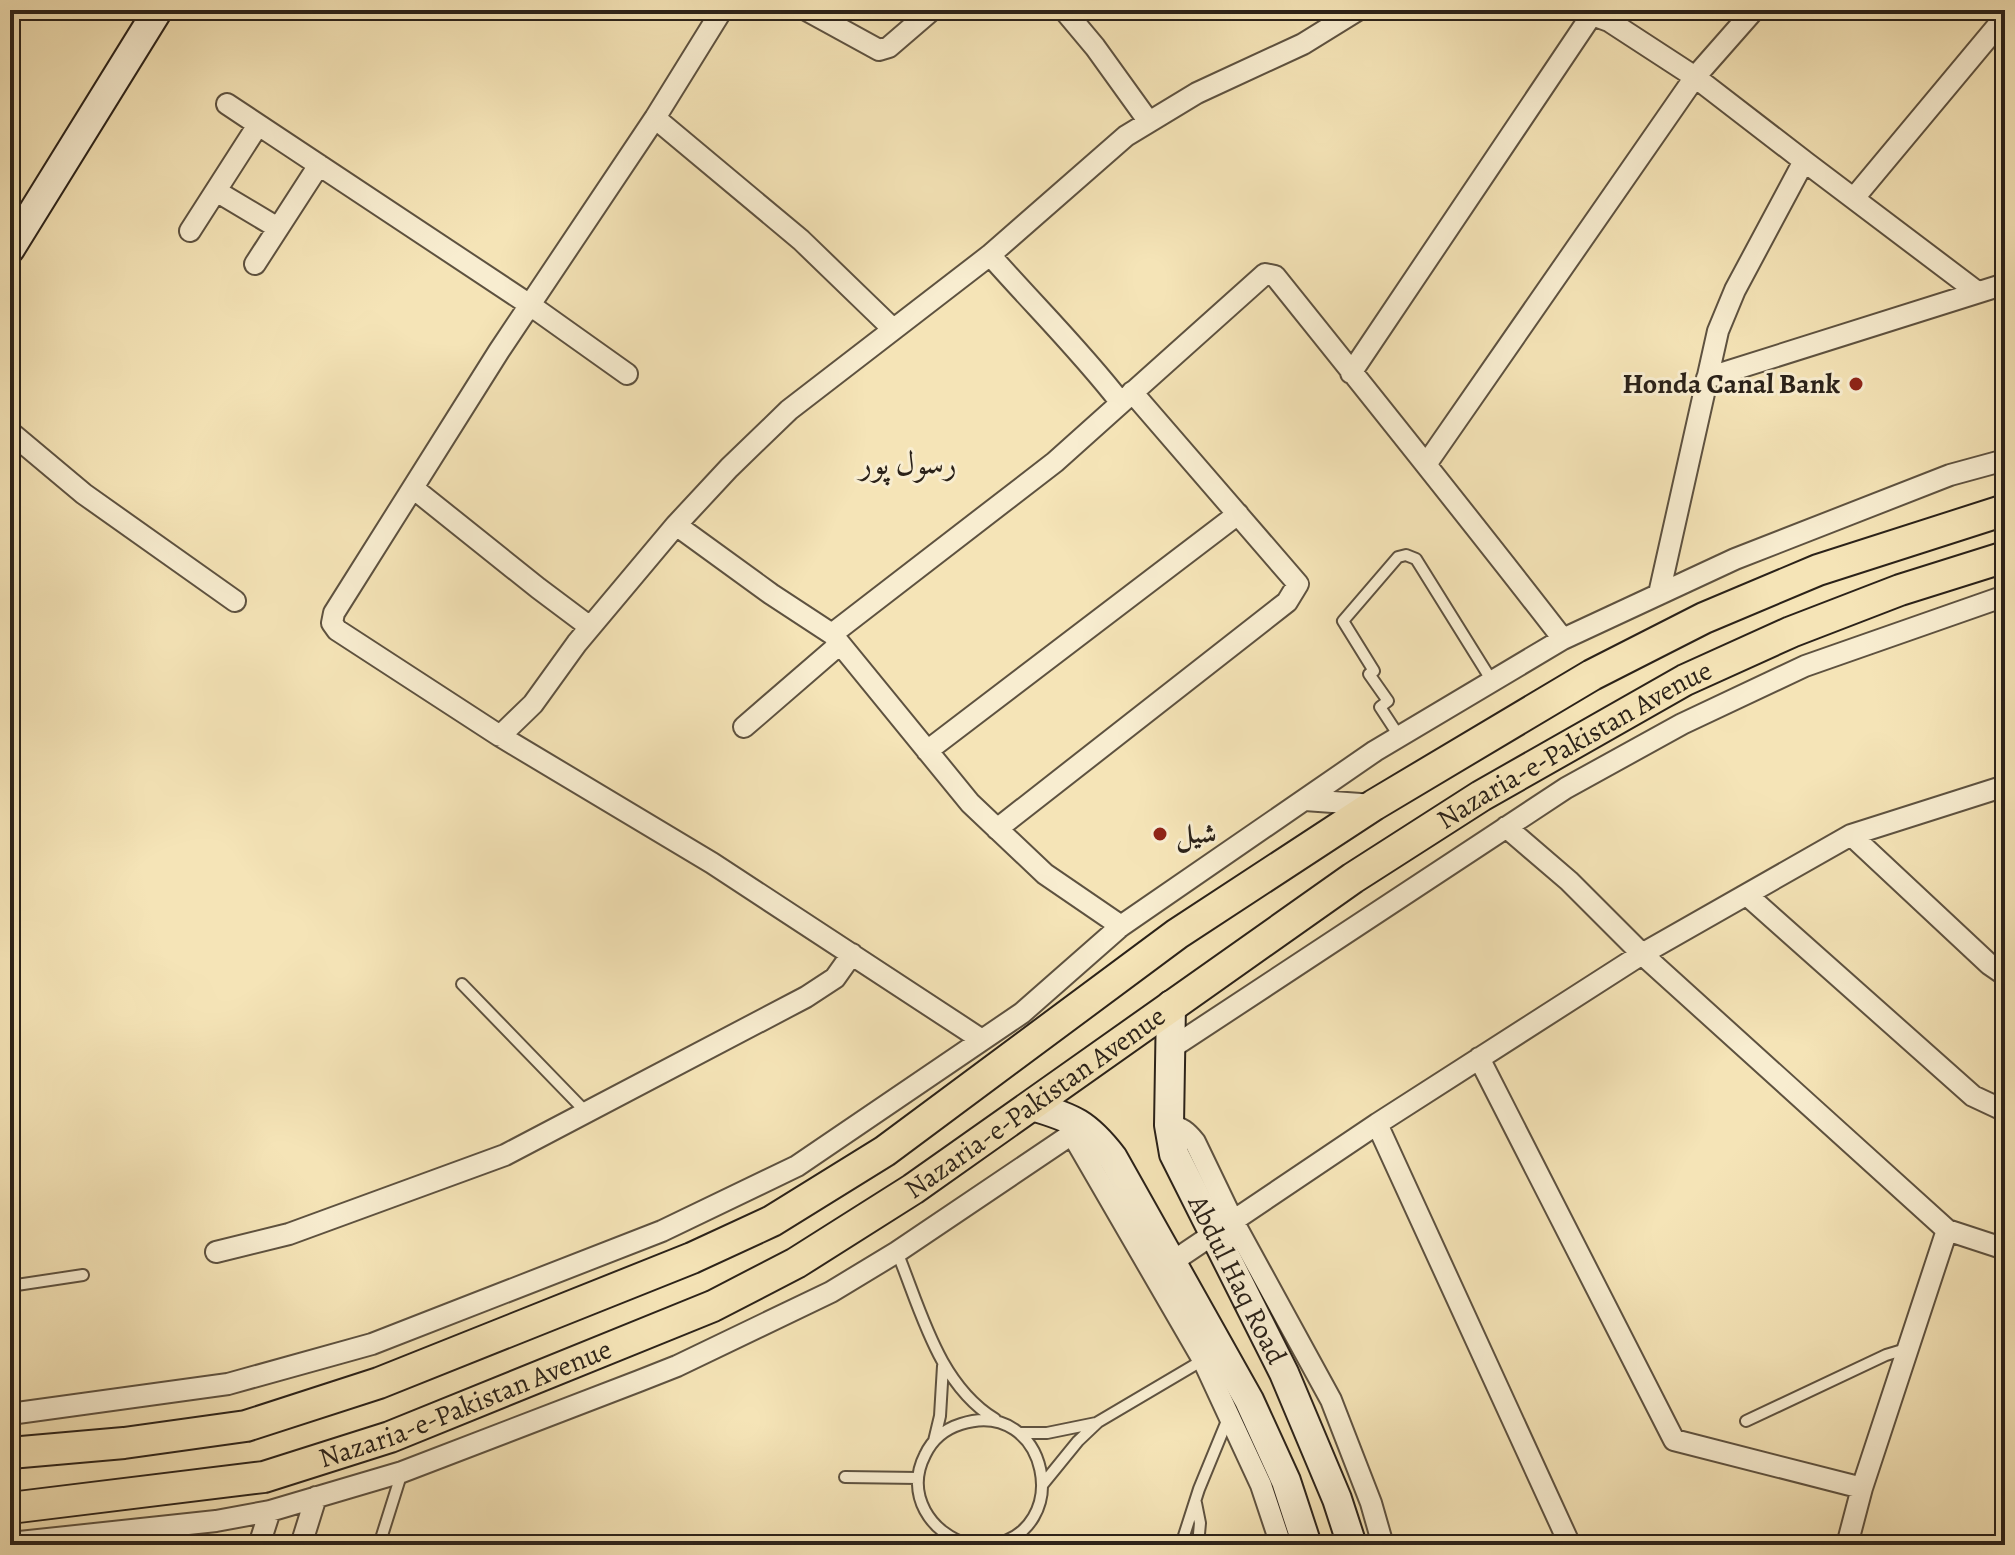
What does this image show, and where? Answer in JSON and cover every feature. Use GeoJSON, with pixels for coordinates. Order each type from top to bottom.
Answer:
{"type":"FeatureCollection","features":[{"type":"Feature","properties":{"kind":"main road"},"geometry":{"type":"LineString","coordinates":[[10,249],[158,10]]}},
{"type":"Feature","properties":{"kind":"main road","name":"Nazaria-e-Pakistan Avenue"},"geometry":{"type":"LineString","coordinates":[[10,1453],[124,1443],[246,1426],[379,1383],[692,1258],[772,1221],[885,1151],[1055,1005],[1177,934],[1374,805],[1592,675],[1704,618],[1818,570],[2005,510]]}},
{"type":"Feature","properties":{"kind":"main road","name":"Nazaria-e-Pakistan Avenue"},"geometry":{"type":"LineString","coordinates":[[10,1508],[264,1477],[390,1437],[713,1306],[796,1263],[913,1189],[1353,878],[1481,796],[1685,680],[1791,632],[1900,590],[2005,557]]}},
{"type":"Feature","properties":{"kind":"main road","name":"Abdul Haq Road"},"geometry":{"type":"LineString","coordinates":[[1171,1005],[1169,1125],[1174,1154],[1224,1227],[1337,1499],[1352,1545]]}},
{"type":"Feature","properties":{"kind":"main road","name":"Abdul Haq Road"},"geometry":{"type":"LineString","coordinates":[[1032,1106],[1098,1138],[1113,1158],[1172,1262],[1212,1355],[1239,1408],[1286,1481],[1307,1545]]}},
{"type":"Feature","properties":{"kind":"street"},"geometry":{"type":"LineString","coordinates":[[722,10],[413,488],[334,613],[332,623],[337,630],[500,736],[712,863],[982,1040]]}},
{"type":"Feature","properties":{"kind":"street"},"geometry":{"type":"LineString","coordinates":[[806,10],[879,50],[889,47],[932,10]]}},
{"type":"Feature","properties":{"kind":"street"},"geometry":{"type":"LineString","coordinates":[[1064,10],[1149,122]]}},
{"type":"Feature","properties":{"kind":"street"},"geometry":{"type":"LineString","coordinates":[[500,736],[533,704],[590,627],[676,525],[789,410],[990,255],[1126,136],[1197,93],[1303,44],[1358,10]]}},
{"type":"Feature","properties":{"kind":"street"},"geometry":{"type":"LineString","coordinates":[[1427,463],[1695,77],[1754,10]]}},
{"type":"Feature","properties":{"kind":"street"},"geometry":{"type":"LineString","coordinates":[[1351,373],[1589,12],[1609,21],[1695,77],[1976,291]]}},
{"type":"Feature","properties":{"kind":"street"},"geometry":{"type":"LineString","coordinates":[[1854,198],[2005,17]]}},
{"type":"Feature","properties":{"kind":"street"},"geometry":{"type":"LineString","coordinates":[[227,104],[530,305],[627,374]]}},
{"type":"Feature","properties":{"kind":"street"},"geometry":{"type":"LineString","coordinates":[[655,118],[801,240],[893,329]]}},
{"type":"Feature","properties":{"kind":"street"},"geometry":{"type":"LineString","coordinates":[[190,231],[258,125]]}},
{"type":"Feature","properties":{"kind":"street"},"geometry":{"type":"LineString","coordinates":[[1659,594],[1718,331],[1735,290],[1804,161]]}},
{"type":"Feature","properties":{"kind":"street"},"geometry":{"type":"LineString","coordinates":[[255,264],[319,165]]}},
{"type":"Feature","properties":{"kind":"street"},"geometry":{"type":"LineString","coordinates":[[216,191],[278,228]]}},
{"type":"Feature","properties":{"kind":"street"},"geometry":{"type":"LineString","coordinates":[[990,255],[1043,317],[1126,397],[1238,514],[1298,584],[1287,602],[997,829]]}},
{"type":"Feature","properties":{"kind":"street"},"geometry":{"type":"LineString","coordinates":[[744,727],[836,639],[1055,462],[1265,274],[1270,273],[1427,463],[1563,639]]}},
{"type":"Feature","properties":{"kind":"street"},"geometry":{"type":"LineString","coordinates":[[1707,378],[2005,284]]}},
{"type":"Feature","properties":{"kind":"street"},"geometry":{"type":"LineString","coordinates":[[10,432],[84,494],[235,601]]}},
{"type":"Feature","properties":{"kind":"street"},"geometry":{"type":"LineString","coordinates":[[10,1414],[228,1384],[387,1339],[662,1231],[797,1166],[982,1040],[1055,1005],[1121,926],[1399,736],[1563,639],[1735,559],[1950,475],[2005,460]]}},
{"type":"Feature","properties":{"kind":"street"},"geometry":{"type":"LineString","coordinates":[[413,488],[590,627]]}},
{"type":"Feature","properties":{"kind":"street"},"geometry":{"type":"LineString","coordinates":[[927,751],[1238,514]]}},
{"type":"Feature","properties":{"kind":"street"},"geometry":{"type":"LineString","coordinates":[[676,525],[836,639],[970,803],[1045,874],[1121,926]]}},
{"type":"Feature","properties":{"kind":"street"},"geometry":{"type":"LineString","coordinates":[[1170,1049],[1566,788],[1682,724],[1805,666],[2005,596]]}},
{"type":"Feature","properties":{"kind":"street"},"geometry":{"type":"LineString","coordinates":[[1791,632],[1805,666]]}},
{"type":"Feature","properties":{"kind":"street"},"geometry":{"type":"LineString","coordinates":[[1172,1262],[1377,1124],[1642,954],[1851,835],[2005,786]]}},
{"type":"Feature","properties":{"kind":"street"},"geometry":{"type":"LineString","coordinates":[[1305,800],[1374,805]]}},
{"type":"Feature","properties":{"kind":"street"},"geometry":{"type":"LineString","coordinates":[[1506,827],[1569,881],[1642,954],[1947,1230],[2005,1249]]}},
{"type":"Feature","properties":{"kind":"street"},"geometry":{"type":"LineString","coordinates":[[1851,835],[1989,964],[2005,975]]}},
{"type":"Feature","properties":{"kind":"street"},"geometry":{"type":"LineString","coordinates":[[1747,895],[1973,1096],[2005,1111]]}},
{"type":"Feature","properties":{"kind":"street"},"geometry":{"type":"LineString","coordinates":[[216,1252],[289,1234],[505,1155],[806,997],[835,978],[852,954]]}},
{"type":"Feature","properties":{"kind":"street"},"geometry":{"type":"LineString","coordinates":[[1479,1058],[1674,1440],[1862,1488]]}},
{"type":"Feature","properties":{"kind":"street"},"geometry":{"type":"LineString","coordinates":[[1377,1124],[1570,1545]]}},
{"type":"Feature","properties":{"kind":"street"},"geometry":{"type":"LineString","coordinates":[[10,1543],[216,1521],[270,1511],[402,1472],[677,1366],[831,1292],[897,1252],[1076,1128],[1212,1355]]}},
{"type":"Feature","properties":{"kind":"street"},"geometry":{"type":"LineString","coordinates":[[1224,1227],[1331,1400],[1371,1503],[1383,1545]]}},
{"type":"Feature","properties":{"kind":"street"},"geometry":{"type":"LineString","coordinates":[[1847,1545],[1862,1488],[1947,1230]]}},
{"type":"Feature","properties":{"kind":"street"},"geometry":{"type":"LineString","coordinates":[[1239,1408],[1281,1545]]}},
{"type":"Feature","properties":{"kind":"street"},"geometry":{"type":"LineString","coordinates":[[301,1545],[316,1497]]}},
{"type":"Feature","properties":{"kind":"street"},"geometry":{"type":"LineString","coordinates":[[259,1545],[270,1511]]}},
{"type":"Feature","properties":{"kind":"lane"},"geometry":{"type":"LineString","coordinates":[[1399,736],[1380,707],[1388,701],[1369,674],[1374,671],[1343,621],[1402,554],[1416,559],[1492,681]]}},
{"type":"Feature","properties":{"kind":"lane"},"geometry":{"type":"LineString","coordinates":[[462,984],[586,1112]]}},
{"type":"Feature","properties":{"kind":"lane"},"geometry":{"type":"LineString","coordinates":[[897,1252],[944,1364],[968,1398],[1020,1433],[1040,1461],[1043,1484],[1038,1507],[1025,1527],[1006,1540],[989,1545]]}},
{"type":"Feature","properties":{"kind":"lane"},"geometry":{"type":"LineString","coordinates":[[10,1286],[83,1275]]}},
{"type":"Feature","properties":{"kind":"lane"},"geometry":{"type":"LineString","coordinates":[[1746,1421],[1886,1355],[1908,1348]]}},
{"type":"Feature","properties":{"kind":"lane"},"geometry":{"type":"LineString","coordinates":[[1043,1484],[1098,1422],[1212,1355]]}},
{"type":"Feature","properties":{"kind":"lane"},"geometry":{"type":"LineString","coordinates":[[944,1364],[940,1416],[934,1441],[921,1465],[918,1478],[921,1504],[945,1540],[970,1545]]}},
{"type":"Feature","properties":{"kind":"lane"},"geometry":{"type":"LineString","coordinates":[[1181,1545],[1195,1501],[1239,1408]]}},
{"type":"Feature","properties":{"kind":"lane"},"geometry":{"type":"LineString","coordinates":[[934,1441],[955,1426],[968,1422],[1001,1423]]}},
{"type":"Feature","properties":{"kind":"lane"},"geometry":{"type":"LineString","coordinates":[[1020,1433],[1059,1431],[1098,1422]]}},
{"type":"Feature","properties":{"kind":"lane"},"geometry":{"type":"LineString","coordinates":[[379,1545],[402,1472]]}},
{"type":"Feature","properties":{"kind":"lane"},"geometry":{"type":"LineString","coordinates":[[845,1477],[918,1478]]}},
{"type":"Feature","properties":{"kind":"lane"},"geometry":{"type":"LineString","coordinates":[[1195,1501],[1200,1523],[1198,1545]]}},
{"type":"Feature","properties":{"kind":"building"},"geometry":{"type":"Polygon","coordinates":[[[445,1536],[470,1545],[442,1545],[445,1536]]]}},
{"type":"Feature","properties":{"kind":"place","name":"Honda Canal Bank"},"geometry":{"type":"Point","coordinates":[1856,384]}},
{"type":"Feature","properties":{"kind":"place","name":"شیل"},"geometry":{"type":"Point","coordinates":[1160,834]}},
{"type":"Feature","properties":{"kind":"district","name":"رسول پور"},"geometry":{"type":"Point","coordinates":[908,463]}}]}
